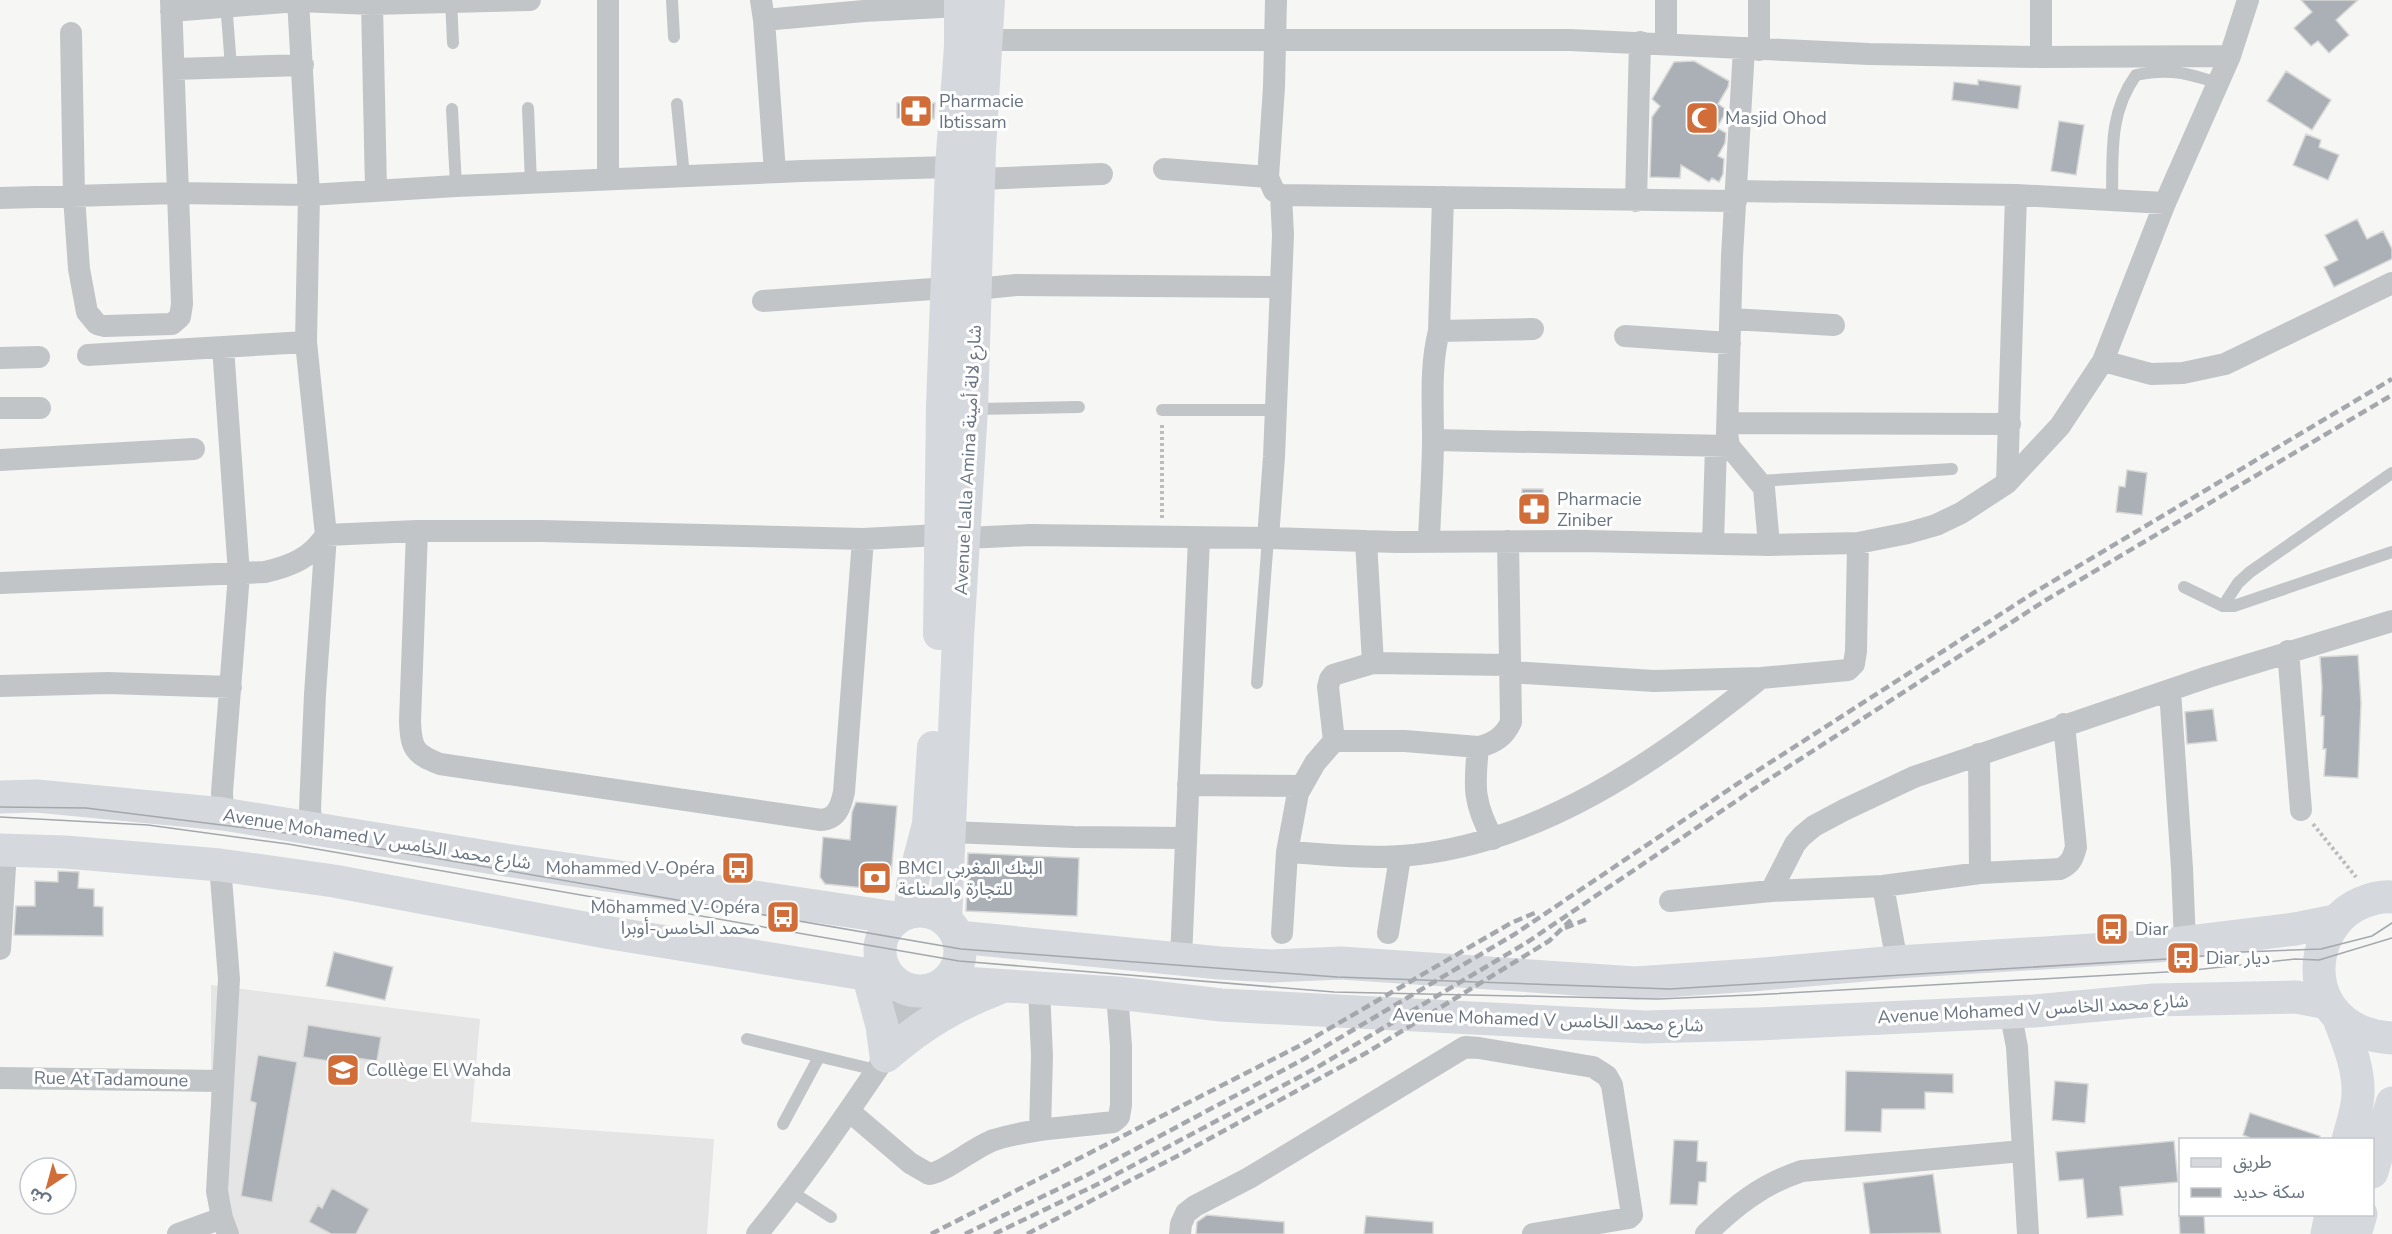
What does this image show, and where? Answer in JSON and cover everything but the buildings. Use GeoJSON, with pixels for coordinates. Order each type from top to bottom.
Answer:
{"type":"FeatureCollection","features":[{"type":"Feature","properties":{"kind":"main road","name":"Avenue Mohamed V شارع محمد الخامس"},"geometry":{"type":"LineString","coordinates":[[0,797],[36,796],[223,814],[500,860],[903,915]]}},
{"type":"Feature","properties":{"kind":"main road","name":"Avenue Mohamed V شارع محمد الخامس"},"geometry":{"type":"LineString","coordinates":[[3,850],[220,865],[334,881],[611,933],[906,982],[1117,993],[1221,1005],[1645,1027],[2034,1011],[2154,1000],[2296,997],[2333,1010]]}},
{"type":"Feature","properties":{"kind":"main road"},"geometry":{"type":"LineString","coordinates":[[2348,1138],[2359,1094],[2357,1075],[2350,1049],[2320,982],[2319,960],[2327,934],[2336,921],[2352,907],[2383,897]]}},
{"type":"Feature","properties":{"kind":"main road"},"geometry":{"type":"LineString","coordinates":[[923,910],[935,913],[952,928],[961,949],[960,962],[955,972],[906,982],[881,964],[879,949],[881,937],[903,915],[923,910]]}},
{"type":"Feature","properties":{"kind":"main road"},"geometry":{"type":"LineString","coordinates":[[952,928],[1181,958],[1272,966],[1341,963],[1604,981],[1666,982],[1897,962],[2157,946],[2295,929],[2336,921]]}},
{"type":"Feature","properties":{"kind":"main road"},"geometry":{"type":"LineString","coordinates":[[881,1063],[882,1026],[906,982]]}},
{"type":"Feature","properties":{"kind":"main road"},"geometry":{"type":"LineString","coordinates":[[881,1063],[933,1019],[969,1000],[1002,987]]}},
{"type":"Feature","properties":{"kind":"main road"},"geometry":{"type":"LineString","coordinates":[[2333,1010],[2355,1030],[2375,1038],[2392,1038]]}},
{"type":"Feature","properties":{"kind":"main road"},"geometry":{"type":"LineString","coordinates":[[2374,1168],[2392,1103]]}},
{"type":"Feature","properties":{"kind":"main road"},"geometry":{"type":"LineString","coordinates":[[2327,1234],[2331,1216]]}},
{"type":"Feature","properties":{"kind":"main road"},"geometry":{"type":"LineString","coordinates":[[2355,1234],[2361,1216]]}},
{"type":"Feature","properties":{"kind":"street"},"geometry":{"type":"LineString","coordinates":[[71,33],[74,196],[79,269],[87,312],[98,324],[116,327],[172,324],[180,317],[182,294],[171,5],[298,1],[372,4],[451,0],[530,0]]}},
{"type":"Feature","properties":{"kind":"street"},"geometry":{"type":"LineString","coordinates":[[608,0],[608,179]]}},
{"type":"Feature","properties":{"kind":"street"},"geometry":{"type":"LineString","coordinates":[[1268,538],[1283,235],[1274,186],[1276,0]]}},
{"type":"Feature","properties":{"kind":"street"},"geometry":{"type":"LineString","coordinates":[[1666,0],[1666,44]]}},
{"type":"Feature","properties":{"kind":"street"},"geometry":{"type":"LineString","coordinates":[[1713,543],[1722,446],[1728,423],[1736,196],[1759,0]]}},
{"type":"Feature","properties":{"kind":"street"},"geometry":{"type":"LineString","coordinates":[[2041,0],[2041,57]]}},
{"type":"Feature","properties":{"kind":"street"},"geometry":{"type":"LineString","coordinates":[[0,583],[265,572],[294,564],[312,553],[326,535],[417,531],[542,531],[863,539],[1030,535],[1769,545],[1858,543],[1888,538],[1936,525],[1987,498],[2007,483],[2060,426],[2103,362],[2164,203],[2230,56],[2248,0]]}},
{"type":"Feature","properties":{"kind":"street"},"geometry":{"type":"LineString","coordinates":[[298,1],[309,195],[306,342],[326,535],[314,717],[310,809],[312,829]]}},
{"type":"Feature","properties":{"kind":"street"},"geometry":{"type":"LineString","coordinates":[[775,172],[762,10],[864,11],[970,2]]}},
{"type":"Feature","properties":{"kind":"street","name":"Avenue Lalla Amina شارع لالة أمينة"},"geometry":{"type":"LineString","coordinates":[[965,173],[986,40],[970,2]]}},
{"type":"Feature","properties":{"kind":"street","name":"Avenue Lalla Amina شارع لالة أمينة"},"geometry":{"type":"LineString","coordinates":[[952,928],[951,832],[958,638],[952,537],[965,173],[960,46],[970,2]]}},
{"type":"Feature","properties":{"kind":"street"},"geometry":{"type":"LineString","coordinates":[[372,4],[376,190]]}},
{"type":"Feature","properties":{"kind":"street"},"geometry":{"type":"LineString","coordinates":[[986,40],[1380,39],[1640,42],[1752,49],[2041,57],[2230,56]]}},
{"type":"Feature","properties":{"kind":"street"},"geometry":{"type":"LineString","coordinates":[[1636,201],[1640,42]]}},
{"type":"Feature","properties":{"kind":"street"},"geometry":{"type":"LineString","coordinates":[[174,69],[303,64]]}},
{"type":"Feature","properties":{"kind":"street"},"geometry":{"type":"LineString","coordinates":[[1164,169],[1274,186],[1443,197],[1636,201],[1736,196],[2016,195],[2164,203]]}},
{"type":"Feature","properties":{"kind":"street"},"geometry":{"type":"LineString","coordinates":[[0,198],[179,192],[309,195],[775,172],[1102,174]]}},
{"type":"Feature","properties":{"kind":"street"},"geometry":{"type":"LineString","coordinates":[[2007,483],[2016,195]]}},
{"type":"Feature","properties":{"kind":"street"},"geometry":{"type":"LineString","coordinates":[[1429,541],[1433,440],[1432,380],[1439,331],[1443,197]]}},
{"type":"Feature","properties":{"kind":"street"},"geometry":{"type":"LineString","coordinates":[[2103,362],[2151,374],[2183,372],[2225,364],[2392,283]]}},
{"type":"Feature","properties":{"kind":"street"},"geometry":{"type":"LineString","coordinates":[[763,301],[1016,285],[1280,286]]}},
{"type":"Feature","properties":{"kind":"street","name":"Avenue Lalla Amina شارع لالة أمينة"},"geometry":{"type":"LineString","coordinates":[[903,915],[928,824],[938,668],[952,537],[972,409],[962,289]]}},
{"type":"Feature","properties":{"kind":"street"},"geometry":{"type":"LineString","coordinates":[[1731,319],[1834,325]]}},
{"type":"Feature","properties":{"kind":"street"},"geometry":{"type":"LineString","coordinates":[[1439,331],[1533,329]]}},
{"type":"Feature","properties":{"kind":"street"},"geometry":{"type":"LineString","coordinates":[[1625,336],[1730,343]]}},
{"type":"Feature","properties":{"kind":"street"},"geometry":{"type":"LineString","coordinates":[[88,356],[306,342]]}},
{"type":"Feature","properties":{"kind":"street"},"geometry":{"type":"LineString","coordinates":[[223,347],[239,574],[222,792],[223,814]]}},
{"type":"Feature","properties":{"kind":"street"},"geometry":{"type":"LineString","coordinates":[[0,358],[39,357]]}},
{"type":"Feature","properties":{"kind":"street"},"geometry":{"type":"LineString","coordinates":[[0,408],[40,408]]}},
{"type":"Feature","properties":{"kind":"street"},"geometry":{"type":"LineString","coordinates":[[1728,423],[2010,424]]}},
{"type":"Feature","properties":{"kind":"street"},"geometry":{"type":"LineString","coordinates":[[1433,440],[1722,446],[1764,488],[1769,545]]}},
{"type":"Feature","properties":{"kind":"street"},"geometry":{"type":"LineString","coordinates":[[0,460],[194,449]]}},
{"type":"Feature","properties":{"kind":"street"},"geometry":{"type":"LineString","coordinates":[[417,531],[410,721],[413,746],[424,758],[451,765],[821,820],[834,816],[841,806],[844,792],[863,539]]}},
{"type":"Feature","properties":{"kind":"street"},"geometry":{"type":"LineString","coordinates":[[1181,958],[1199,537]]}},
{"type":"Feature","properties":{"kind":"street"},"geometry":{"type":"LineString","coordinates":[[1366,541],[1373,663]]}},
{"type":"Feature","properties":{"kind":"street"},"geometry":{"type":"LineString","coordinates":[[1282,933],[1287,852],[1300,786],[1315,763],[1334,741],[1405,741],[1478,747],[1489,744],[1507,732],[1512,711],[1509,669],[1508,542]]}},
{"type":"Feature","properties":{"kind":"street"},"geometry":{"type":"LineString","coordinates":[[1334,741],[1329,717],[1330,679],[1337,674],[1373,663],[1509,669],[1654,681],[1761,678],[1840,672],[1852,667],[1855,661],[1858,543]]}},
{"type":"Feature","properties":{"kind":"street"},"geometry":{"type":"LineString","coordinates":[[1771,891],[1795,844],[1814,826],[1914,777],[2064,724],[2288,651],[2392,621]]}},
{"type":"Feature","properties":{"kind":"street"},"geometry":{"type":"LineString","coordinates":[[2288,651],[2301,810]]}},
{"type":"Feature","properties":{"kind":"street"},"geometry":{"type":"LineString","coordinates":[[1287,852],[1400,857],[1470,846],[1493,839],[1601,791],[1695,730],[1761,678]]}},
{"type":"Feature","properties":{"kind":"street"},"geometry":{"type":"LineString","coordinates":[[0,686],[108,682],[231,687]]}},
{"type":"Feature","properties":{"kind":"street"},"geometry":{"type":"LineString","coordinates":[[2170,691],[2185,943]]}},
{"type":"Feature","properties":{"kind":"street"},"geometry":{"type":"LineString","coordinates":[[1670,901],[1771,891],[1883,886],[1980,873],[2060,869],[2073,859],[2076,847],[2064,724]]}},
{"type":"Feature","properties":{"kind":"street"},"geometry":{"type":"LineString","coordinates":[[1478,747],[1476,800],[1493,839]]}},
{"type":"Feature","properties":{"kind":"street"},"geometry":{"type":"LineString","coordinates":[[1979,754],[1980,873]]}},
{"type":"Feature","properties":{"kind":"street"},"geometry":{"type":"LineString","coordinates":[[1188,785],[1300,786]]}},
{"type":"Feature","properties":{"kind":"street"},"geometry":{"type":"LineString","coordinates":[[951,832],[1074,837],[1185,838]]}},
{"type":"Feature","properties":{"kind":"street"},"geometry":{"type":"LineString","coordinates":[[0,949],[3,850]]}},
{"type":"Feature","properties":{"kind":"street"},"geometry":{"type":"LineString","coordinates":[[1388,933],[1400,857]]}},
{"type":"Feature","properties":{"kind":"street"},"geometry":{"type":"LineString","coordinates":[[178,1234],[225,1226],[217,1199],[216,1180],[229,979],[220,865]]}},
{"type":"Feature","properties":{"kind":"street"},"geometry":{"type":"LineString","coordinates":[[1883,886],[1897,962]]}},
{"type":"Feature","properties":{"kind":"street"},"geometry":{"type":"LineString","coordinates":[[757,1234],[792,1192],[881,1063],[906,1020],[906,982]]}},
{"type":"Feature","properties":{"kind":"street"},"geometry":{"type":"LineString","coordinates":[[1039,989],[1042,1056],[1040,1130]]}},
{"type":"Feature","properties":{"kind":"street"},"geometry":{"type":"LineString","coordinates":[[849,1111],[910,1163],[929,1174],[942,1172],[968,1153],[992,1141],[1040,1130],[1113,1122],[1119,1117],[1121,1046],[1117,993]]}},
{"type":"Feature","properties":{"kind":"street"},"geometry":{"type":"LineString","coordinates":[[2010,1011],[2017,1047],[2028,1234]]}},
{"type":"Feature","properties":{"kind":"street"},"geometry":{"type":"LineString","coordinates":[[1180,1234],[1186,1213],[1195,1206],[1249,1178],[1465,1047],[1593,1067],[1607,1076],[1612,1085],[1632,1215],[1629,1218],[1533,1234]]}},
{"type":"Feature","properties":{"kind":"street","name":"Rue At Tadamoune"},"geometry":{"type":"LineString","coordinates":[[0,1077],[222,1081]]}},
{"type":"Feature","properties":{"kind":"street"},"geometry":{"type":"LineString","coordinates":[[1706,1234],[1734,1206],[1757,1190],[1779,1178],[1802,1171],[2022,1151]]}},
{"type":"Feature","properties":{"kind":"lane"},"geometry":{"type":"LineString","coordinates":[[451,0],[453,43]]}},
{"type":"Feature","properties":{"kind":"lane"},"geometry":{"type":"LineString","coordinates":[[672,0],[674,37]]}},
{"type":"Feature","properties":{"kind":"lane"},"geometry":{"type":"LineString","coordinates":[[226,3],[231,67]]}},
{"type":"Feature","properties":{"kind":"lane"},"geometry":{"type":"LineString","coordinates":[[2112,200],[2114,131],[2117,111],[2127,88],[2136,75],[2158,70],[2190,74],[2218,83]]}},
{"type":"Feature","properties":{"kind":"lane"},"geometry":{"type":"LineString","coordinates":[[677,104],[684,176]]}},
{"type":"Feature","properties":{"kind":"lane"},"geometry":{"type":"LineString","coordinates":[[528,108],[531,183]]}},
{"type":"Feature","properties":{"kind":"lane"},"geometry":{"type":"LineString","coordinates":[[452,109],[456,186]]}},
{"type":"Feature","properties":{"kind":"lane"},"geometry":{"type":"LineString","coordinates":[[972,409],[1079,407]]}},
{"type":"Feature","properties":{"kind":"lane"},"geometry":{"type":"LineString","coordinates":[[1162,410],[1276,410]]}},
{"type":"Feature","properties":{"kind":"lane"},"geometry":{"type":"LineString","coordinates":[[1759,481],[1952,469]]}},
{"type":"Feature","properties":{"kind":"lane"},"geometry":{"type":"LineString","coordinates":[[2223,606],[2238,583],[2250,572],[2392,473]]}},
{"type":"Feature","properties":{"kind":"lane"},"geometry":{"type":"LineString","coordinates":[[1257,683],[1268,538]]}},
{"type":"Feature","properties":{"kind":"lane"},"geometry":{"type":"LineString","coordinates":[[2184,587],[2223,606],[2234,606],[2392,552]]}},
{"type":"Feature","properties":{"kind":"lane"},"geometry":{"type":"LineString","coordinates":[[747,1040],[819,1057],[881,1063]]}},
{"type":"Feature","properties":{"kind":"lane"},"geometry":{"type":"LineString","coordinates":[[783,1124],[819,1057]]}},
{"type":"Feature","properties":{"kind":"lane"},"geometry":{"type":"LineString","coordinates":[[792,1192],[831,1217]]}},
{"type":"Feature","properties":{"kind":"path"},"geometry":{"type":"LineString","coordinates":[[1162,410],[1162,536]]}},
{"type":"Feature","properties":{"kind":"path"},"geometry":{"type":"LineString","coordinates":[[2301,810],[2383,897]]}},
{"type":"Feature","properties":{"kind":"shaded area","name":"Collège El Wahda"},"geometry":{"type":"Polygon","coordinates":[[[211,985],[480,1019],[471,1122],[714,1139],[707,1234],[223,1234],[211,1203],[211,985]]]}},
{"type":"Feature","properties":{"kind":"tram line"},"geometry":{"type":"LineString","coordinates":[[0,807],[86,808],[301,835],[961,949],[1337,977],[1670,989],[2183,958],[2242,952],[2321,949],[2372,936],[2392,923]]}},
{"type":"Feature","properties":{"kind":"tram line"},"geometry":{"type":"LineString","coordinates":[[0,817],[148,825],[288,844],[959,961],[1334,992],[1658,999],[1751,995],[2185,971],[2295,959],[2319,960],[2392,938]]}},
{"type":"Feature","properties":{"kind":"railway"},"geometry":{"type":"LineString","coordinates":[[965,1234],[1085,1176],[1304,1059],[1515,934],[1746,778],[2035,592],[2392,379]]}},
{"type":"Feature","properties":{"kind":"railway"},"geometry":{"type":"LineString","coordinates":[[994,1234],[1096,1185],[1316,1068],[1526,943],[1757,787],[2046,600],[2392,395]]}},
{"type":"Feature","properties":{"kind":"railway"},"geometry":{"type":"LineString","coordinates":[[931,1234],[1301,1045],[1511,923],[1537,912]]}},
{"type":"Feature","properties":{"kind":"railway"},"geometry":{"type":"LineString","coordinates":[[1565,928],[1590,918]]}},
{"type":"Feature","properties":{"kind":"railway"},"geometry":{"type":"LineString","coordinates":[[1027,1234],[1185,1152],[1366,1053],[1549,941],[1571,920]]}},
{"type":"Feature","properties":{"kind":"place","name":"Pharmacie Ibtissam"},"geometry":{"type":"Point","coordinates":[916,111]}},
{"type":"Feature","properties":{"kind":"place","name":"Masjid Ohod"},"geometry":{"type":"Point","coordinates":[1702,118]}},
{"type":"Feature","properties":{"kind":"place","name":"Pharmacie Ziniber"},"geometry":{"type":"Point","coordinates":[1534,509]}},
{"type":"Feature","properties":{"kind":"place","name":"Mohammed V-Opéra"},"geometry":{"type":"Point","coordinates":[738,868]}},
{"type":"Feature","properties":{"kind":"place","name":"BMCI البنك المغربي للتجارة والصناعة"},"geometry":{"type":"Point","coordinates":[875,878]}},
{"type":"Feature","properties":{"kind":"place","name":"Mohammed V-Opéra محمد الخامس-أوبرا"},"geometry":{"type":"Point","coordinates":[783,917]}},
{"type":"Feature","properties":{"kind":"place","name":"Diar"},"geometry":{"type":"Point","coordinates":[2112,929]}},
{"type":"Feature","properties":{"kind":"place","name":"Diar ديار"},"geometry":{"type":"Point","coordinates":[2183,958]}},
{"type":"Feature","properties":{"kind":"place","name":"Collège El Wahda"},"geometry":{"type":"Point","coordinates":[343,1070]}}]}
